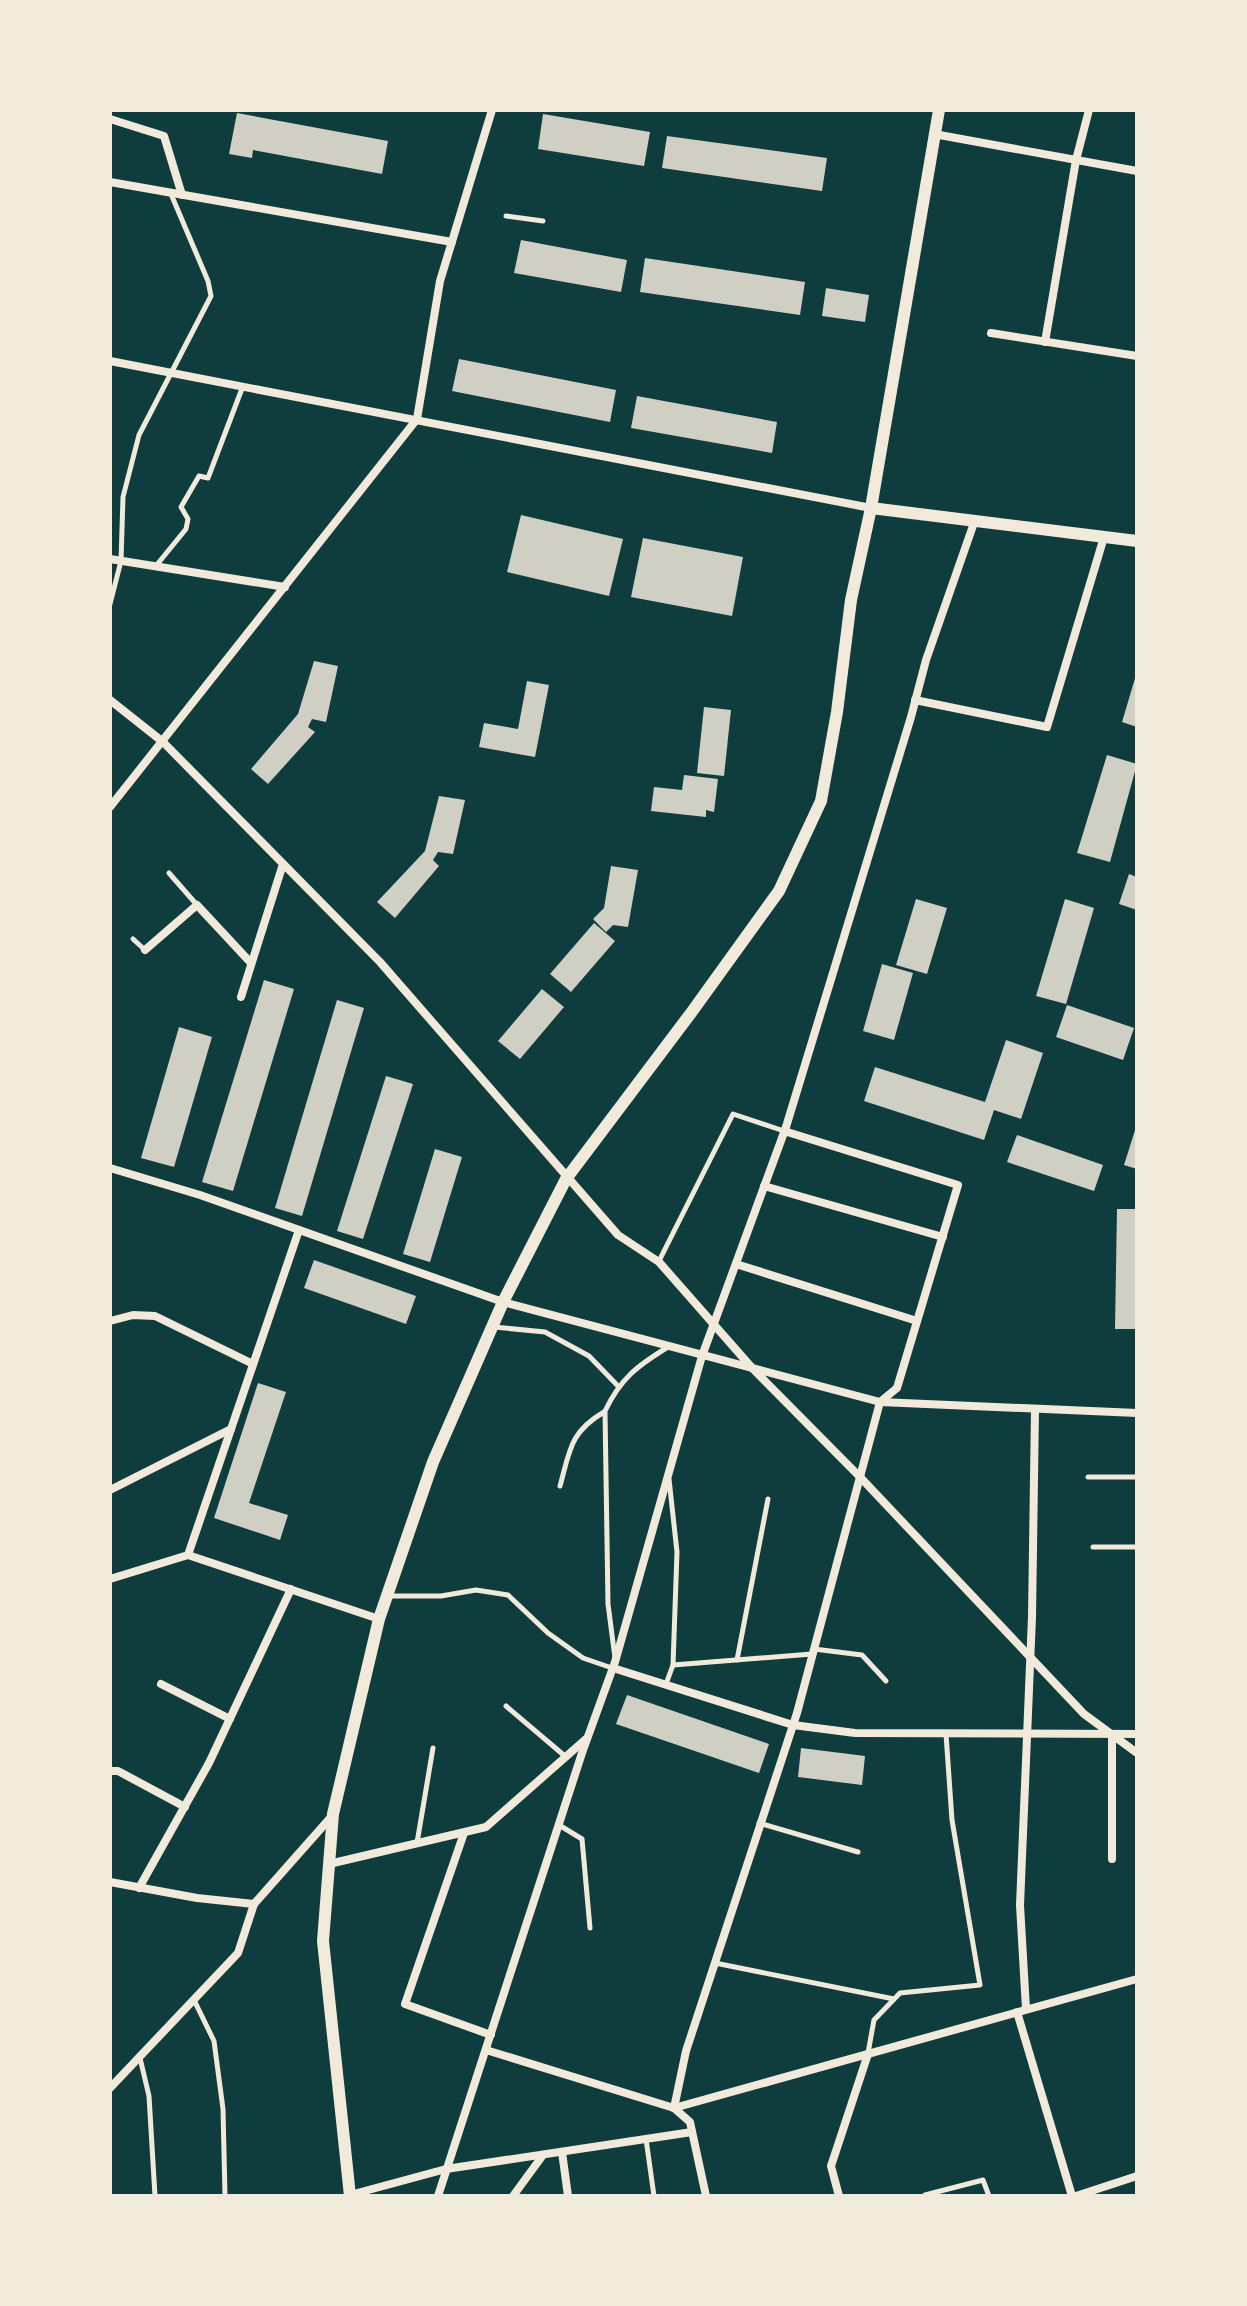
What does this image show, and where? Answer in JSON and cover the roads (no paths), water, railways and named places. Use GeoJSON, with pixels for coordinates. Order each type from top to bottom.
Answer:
{"type":"FeatureCollection","features":[{"type":"Feature","properties":{"kind":"street"},"geometry":{"type":"LineString","coordinates":[[110,807],[417,419],[440,281],[492,110]]}},
{"type":"Feature","properties":{"kind":"street"},"geometry":{"type":"LineString","coordinates":[[692,2132],[446,2169],[350,2196],[323,1941],[333,1814],[379,1619],[433,1462],[503,1302],[566,1179],[779,891],[821,801],[837,712],[851,600],[871,508],[939,110]]}},
{"type":"Feature","properties":{"kind":"street"},"geometry":{"type":"LineString","coordinates":[[1045,342],[1076,160],[1089,110]]}},
{"type":"Feature","properties":{"kind":"street"},"geometry":{"type":"LineString","coordinates":[[110,119],[164,136],[182,195]]}},
{"type":"Feature","properties":{"kind":"street"},"geometry":{"type":"LineString","coordinates":[[934,134],[1137,171]]}},
{"type":"Feature","properties":{"kind":"street"},"geometry":{"type":"LineString","coordinates":[[110,182],[452,242]]}},
{"type":"Feature","properties":{"kind":"street"},"geometry":{"type":"LineString","coordinates":[[991,333],[1137,356]]}},
{"type":"Feature","properties":{"kind":"street"},"geometry":{"type":"LineString","coordinates":[[110,361],[871,508],[1137,541]]}},
{"type":"Feature","properties":{"kind":"street"},"geometry":{"type":"LineString","coordinates":[[438,2196],[587,1738],[614,1665],[702,1356],[784,1131],[926,660],[975,520]]}},
{"type":"Feature","properties":{"kind":"street"},"geometry":{"type":"LineString","coordinates":[[915,700],[1047,727],[1104,537]]}},
{"type":"Feature","properties":{"kind":"street"},"geometry":{"type":"LineString","coordinates":[[110,559],[285,587]]}},
{"type":"Feature","properties":{"kind":"street"},"geometry":{"type":"LineString","coordinates":[[110,700],[163,742],[380,962],[618,1235],[659,1262],[753,1369],[860,1477],[1084,1714],[1137,1753]]}},
{"type":"Feature","properties":{"kind":"street"},"geometry":{"type":"LineString","coordinates":[[241,997],[283,864]]}},
{"type":"Feature","properties":{"kind":"street"},"geometry":{"type":"LineString","coordinates":[[145,950],[197,905],[251,963]]}},
{"type":"Feature","properties":{"kind":"street"},"geometry":{"type":"LineString","coordinates":[[674,2108],[686,2051],[793,1725],[880,1402],[897,1388],[958,1185],[784,1131]]}},
{"type":"Feature","properties":{"kind":"street"},"geometry":{"type":"LineString","coordinates":[[110,1168],[200,1195],[503,1302],[880,1402],[1137,1413]]}},
{"type":"Feature","properties":{"kind":"street"},"geometry":{"type":"LineString","coordinates":[[764,1186],[943,1237]]}},
{"type":"Feature","properties":{"kind":"street"},"geometry":{"type":"LineString","coordinates":[[188,1555],[299,1230]]}},
{"type":"Feature","properties":{"kind":"street"},"geometry":{"type":"LineString","coordinates":[[736,1264],[917,1321]]}},
{"type":"Feature","properties":{"kind":"street"},"geometry":{"type":"LineString","coordinates":[[110,1321],[133,1315],[155,1316],[253,1364]]}},
{"type":"Feature","properties":{"kind":"street"},"geometry":{"type":"LineString","coordinates":[[1035,1410],[1030,1655],[1020,1905],[1022,2011],[1074,2196],[1137,2176]]}},
{"type":"Feature","properties":{"kind":"street"},"geometry":{"type":"LineString","coordinates":[[110,1490],[231,1429]]}},
{"type":"Feature","properties":{"kind":"street"},"geometry":{"type":"LineString","coordinates":[[110,1579],[188,1555],[379,1619]]}},
{"type":"Feature","properties":{"kind":"street"},"geometry":{"type":"LineString","coordinates":[[139,1888],[230,1719],[291,1589]]}},
{"type":"Feature","properties":{"kind":"street"},"geometry":{"type":"LineString","coordinates":[[614,1665],[793,1725],[855,1733],[1137,1734]]}},
{"type":"Feature","properties":{"kind":"street"},"geometry":{"type":"LineString","coordinates":[[161,1684],[230,1719]]}},
{"type":"Feature","properties":{"kind":"street"},"geometry":{"type":"LineString","coordinates":[[1112,1734],[1112,1859]]}},
{"type":"Feature","properties":{"kind":"street"},"geometry":{"type":"LineString","coordinates":[[329,1864],[486,1827],[587,1738]]}},
{"type":"Feature","properties":{"kind":"street"},"geometry":{"type":"LineString","coordinates":[[110,1771],[118,1771],[185,1807]]}},
{"type":"Feature","properties":{"kind":"street"},"geometry":{"type":"LineString","coordinates":[[110,2088],[238,1953],[254,1904],[333,1814]]}},
{"type":"Feature","properties":{"kind":"street"},"geometry":{"type":"LineString","coordinates":[[464,1833],[405,2004],[491,2035]]}},
{"type":"Feature","properties":{"kind":"street"},"geometry":{"type":"LineString","coordinates":[[110,1882],[197,1898],[254,1904]]}},
{"type":"Feature","properties":{"kind":"street"},"geometry":{"type":"LineString","coordinates":[[674,2108],[1137,1979]]}},
{"type":"Feature","properties":{"kind":"street"},"geometry":{"type":"LineString","coordinates":[[486,2050],[674,2108],[690,2122],[706,2196]]}},
{"type":"Feature","properties":{"kind":"street"},"geometry":{"type":"LineString","coordinates":[[839,2196],[831,2166],[868,2054]]}},
{"type":"Feature","properties":{"kind":"street"},"geometry":{"type":"LineString","coordinates":[[562,2152],[568,2196]]}},
{"type":"Feature","properties":{"kind":"street"},"geometry":{"type":"LineString","coordinates":[[513,2196],[543,2155]]}},
{"type":"Feature","properties":{"kind":"lane"},"geometry":{"type":"LineString","coordinates":[[110,604],[121,561],[123,497],[139,435],[211,296],[208,281],[171,193]]}},
{"type":"Feature","properties":{"kind":"lane"},"geometry":{"type":"LineString","coordinates":[[506,216],[543,221]]}},
{"type":"Feature","properties":{"kind":"lane"},"geometry":{"type":"LineString","coordinates":[[154,567],[186,529],[188,519],[181,507],[199,476],[208,478],[243,386]]}},
{"type":"Feature","properties":{"kind":"lane"},"geometry":{"type":"LineString","coordinates":[[169,873],[197,905]]}},
{"type":"Feature","properties":{"kind":"lane"},"geometry":{"type":"LineString","coordinates":[[133,939],[145,950]]}},
{"type":"Feature","properties":{"kind":"lane"},"geometry":{"type":"LineString","coordinates":[[659,1262],[733,1114],[784,1131]]}},
{"type":"Feature","properties":{"kind":"lane"},"geometry":{"type":"LineString","coordinates":[[493,1327],[545,1332],[589,1356],[618,1386]]}},
{"type":"Feature","properties":{"kind":"lane"},"geometry":{"type":"LineString","coordinates":[[387,1596],[441,1596],[476,1590],[508,1595],[548,1633],[583,1658],[614,1665],[608,1604],[605,1411],[618,1386],[640,1364],[668,1347]]}},
{"type":"Feature","properties":{"kind":"lane"},"geometry":{"type":"LineString","coordinates":[[560,1486],[571,1445],[584,1424],[605,1411]]}},
{"type":"Feature","properties":{"kind":"lane"},"geometry":{"type":"LineString","coordinates":[[666,1684],[673,1665],[677,1552],[668,1474]]}},
{"type":"Feature","properties":{"kind":"lane"},"geometry":{"type":"LineString","coordinates":[[1088,1477],[1137,1477]]}},
{"type":"Feature","properties":{"kind":"lane"},"geometry":{"type":"LineString","coordinates":[[737,1660],[768,1499]]}},
{"type":"Feature","properties":{"kind":"lane"},"geometry":{"type":"LineString","coordinates":[[1093,1547],[1137,1547]]}},
{"type":"Feature","properties":{"kind":"lane"},"geometry":{"type":"LineString","coordinates":[[673,1665],[814,1652],[862,1655],[886,1681]]}},
{"type":"Feature","properties":{"kind":"lane"},"geometry":{"type":"LineString","coordinates":[[506,1706],[566,1757]]}},
{"type":"Feature","properties":{"kind":"lane"},"geometry":{"type":"LineString","coordinates":[[868,2054],[874,2020],[900,1993],[980,1985],[952,1820],[946,1732]]}},
{"type":"Feature","properties":{"kind":"lane"},"geometry":{"type":"LineString","coordinates":[[416,1844],[433,1748]]}},
{"type":"Feature","properties":{"kind":"lane"},"geometry":{"type":"LineString","coordinates":[[759,1823],[858,1852]]}},
{"type":"Feature","properties":{"kind":"lane"},"geometry":{"type":"LineString","coordinates":[[559,1825],[582,1839],[590,1928]]}},
{"type":"Feature","properties":{"kind":"lane"},"geometry":{"type":"LineString","coordinates":[[715,1963],[894,1999]]}},
{"type":"Feature","properties":{"kind":"lane"},"geometry":{"type":"LineString","coordinates":[[194,2000],[214,2041],[223,2109],[225,2196]]}},
{"type":"Feature","properties":{"kind":"lane"},"geometry":{"type":"LineString","coordinates":[[140,2057],[149,2096],[155,2196]]}},
{"type":"Feature","properties":{"kind":"lane"},"geometry":{"type":"LineString","coordinates":[[646,2139],[654,2196]]}},
{"type":"Feature","properties":{"kind":"lane"},"geometry":{"type":"LineString","coordinates":[[925,2195],[983,2180],[989,2196]]}}]}
